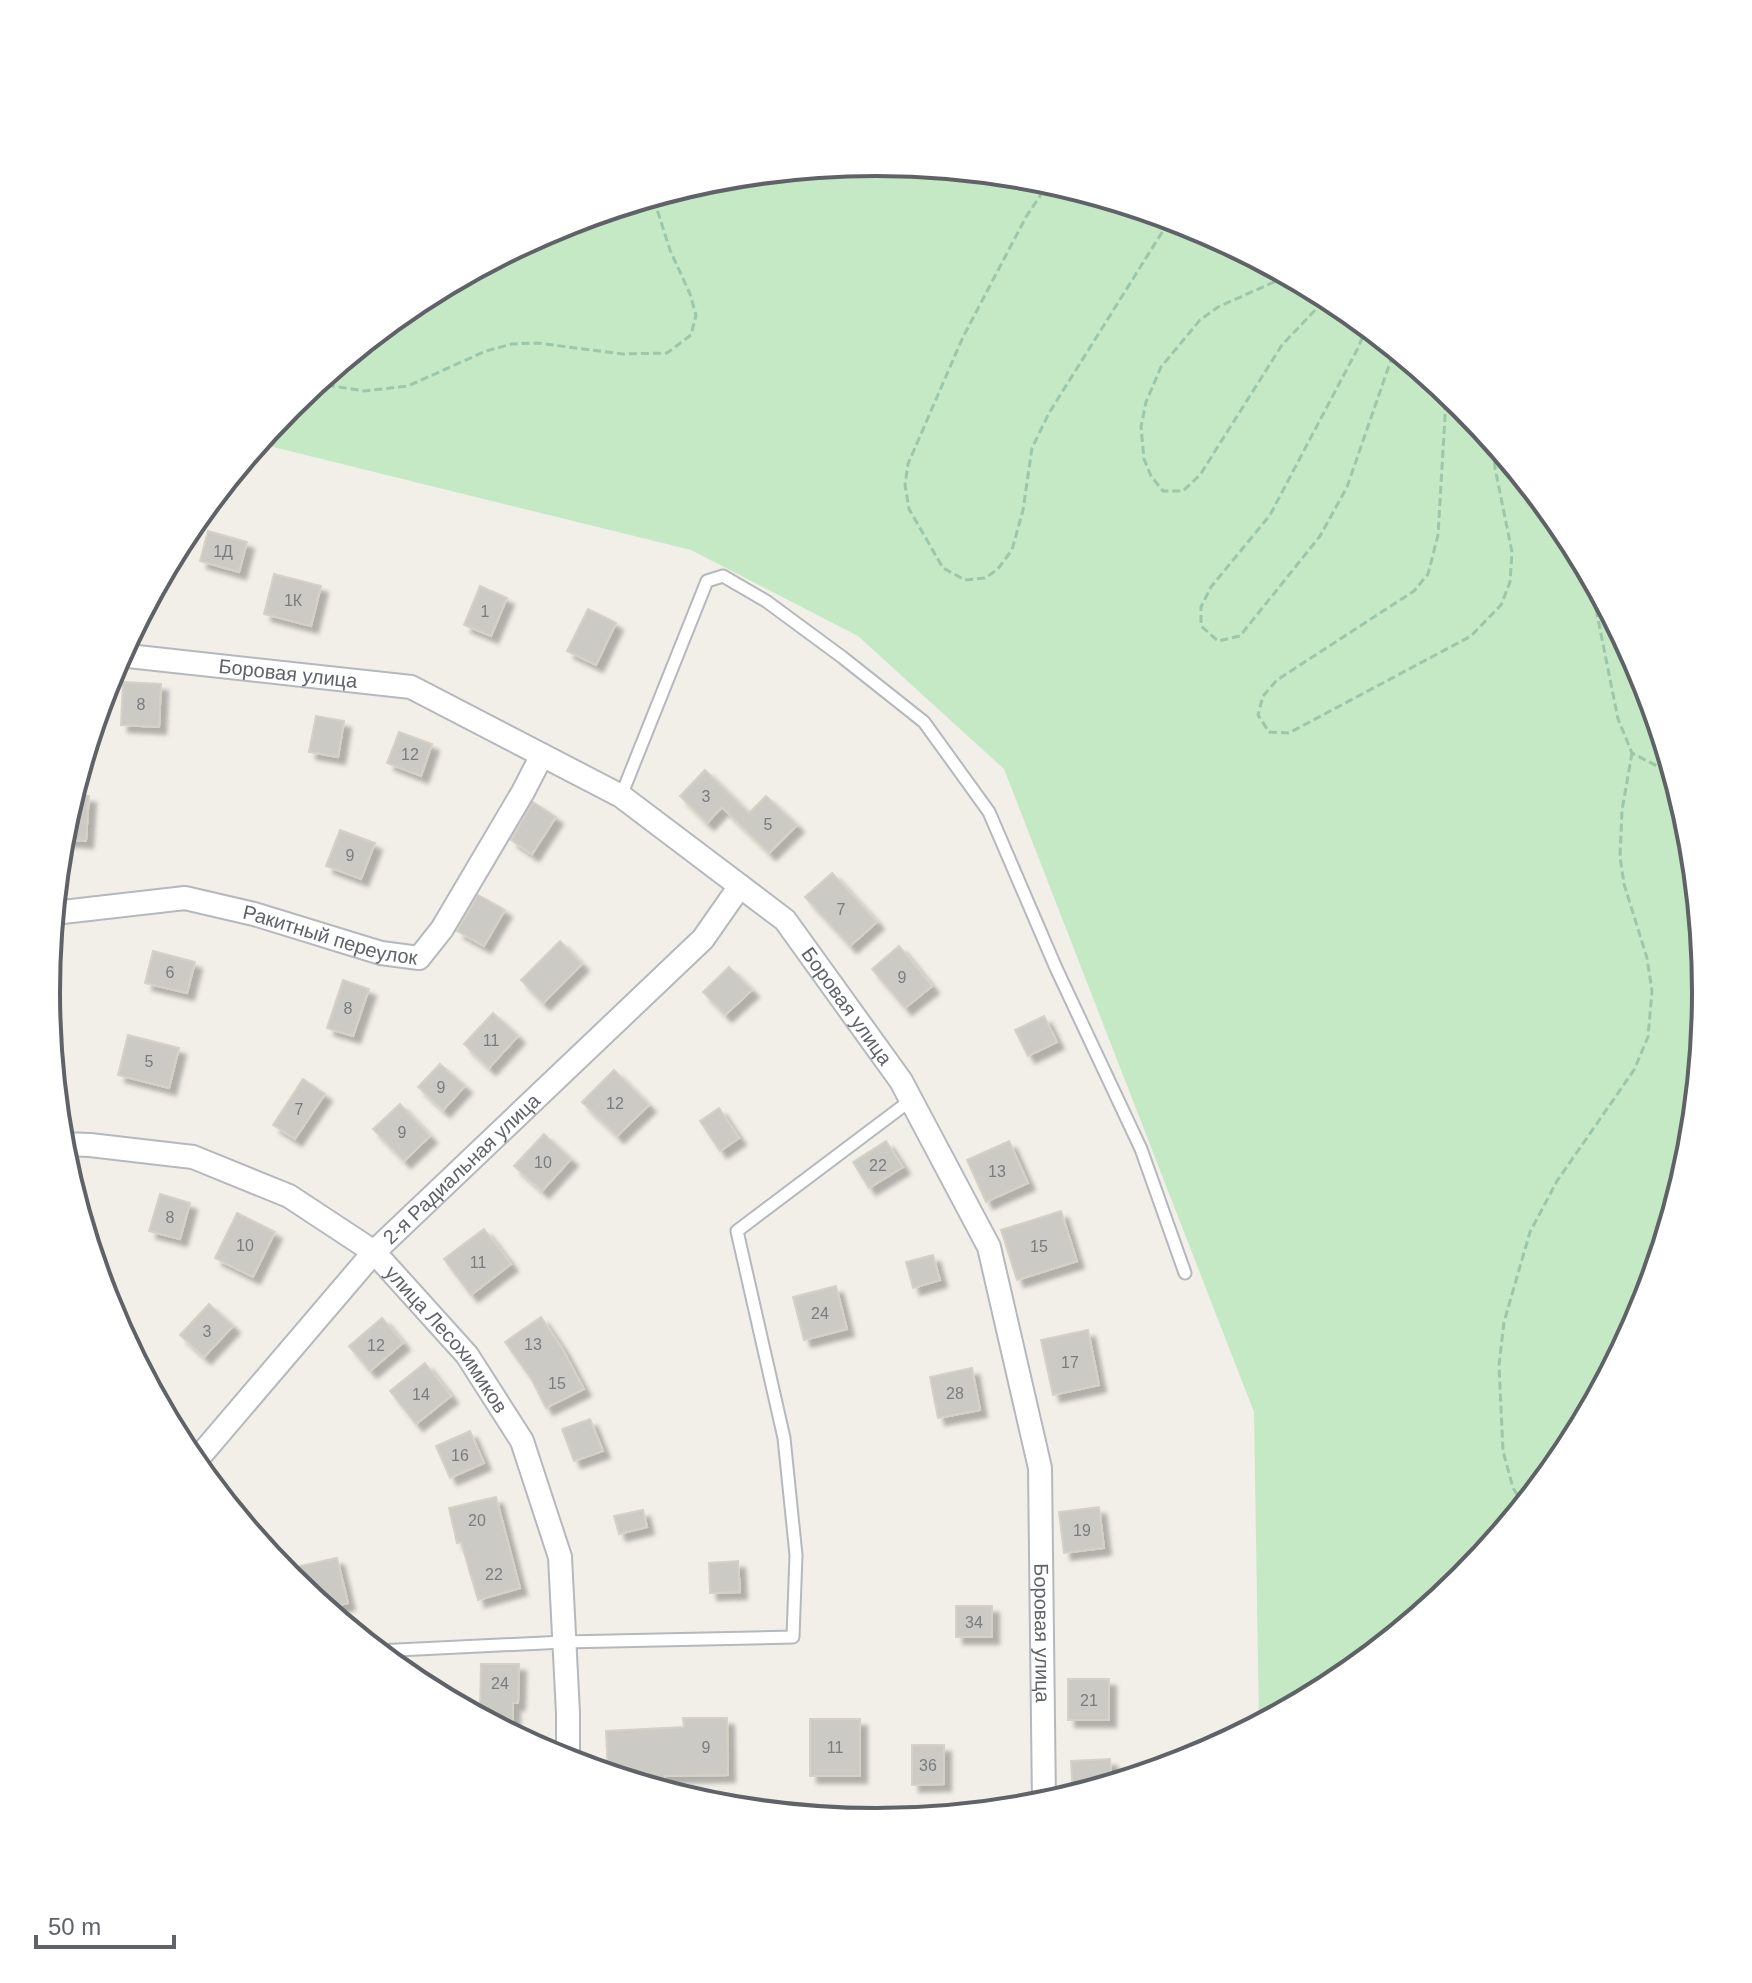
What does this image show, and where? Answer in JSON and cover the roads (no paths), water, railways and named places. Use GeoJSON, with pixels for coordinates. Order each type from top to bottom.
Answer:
{"type":"FeatureCollection","features":[{"type":"Feature","properties":{"kind":"street","name":"Боровая улица"},"geometry":{"type":"LineString","coordinates":[[132,656],[411,687],[621,796],[785,920],[901,1081],[989,1247],[1040,1468],[1044,1790]]}},
{"type":"Feature","properties":{"kind":"street","name":"Ракитный переулок"},"geometry":{"type":"LineString","coordinates":[[64,912],[185,898],[254,914],[381,953],[419,958],[442,929],[542,755]]}},
{"type":"Feature","properties":{"kind":"street","name":"2-я Радиальная улица"},"geometry":{"type":"LineString","coordinates":[[203,1452],[374,1252],[703,939],[740,886]]}},
{"type":"Feature","properties":{"kind":"street","name":"улица Лесохимиков"},"geometry":{"type":"LineString","coordinates":[[75,1144],[193,1157],[289,1196],[374,1252],[467,1355],[522,1441],[560,1557],[568,1746]]}},
{"type":"Feature","properties":{"kind":"lane"},"geometry":{"type":"LineString","coordinates":[[621,796],[707,581],[723,576],[766,601],[924,722],[989,812],[1056,968],[1141,1149],[1185,1273]]}},
{"type":"Feature","properties":{"kind":"lane"},"geometry":{"type":"LineString","coordinates":[[395,1650],[564,1642],[793,1637],[796,1555],[784,1438],[737,1231],[911,1100]]}}]}
